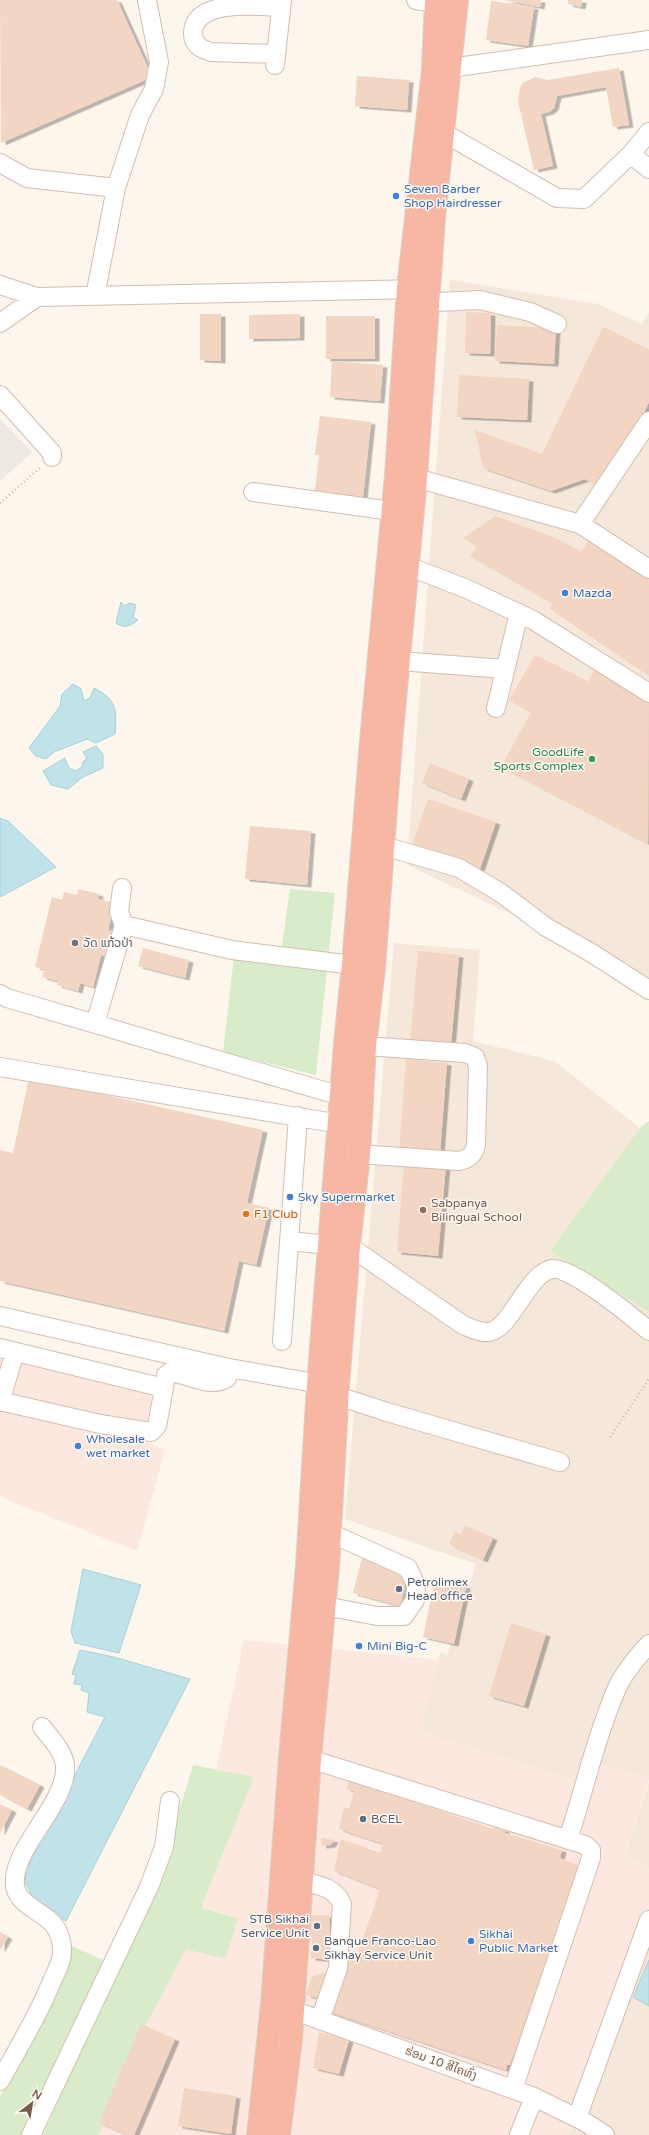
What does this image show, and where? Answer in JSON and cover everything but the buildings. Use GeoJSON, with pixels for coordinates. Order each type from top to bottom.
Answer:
{"type":"FeatureCollection","features":[{"type":"Feature","properties":{"kind":"highway"},"geometry":{"type":"LineString","coordinates":[[258,2135],[282,2007],[301,1881],[310,1759],[325,1606],[330,1533],[332,1389],[339,1246],[341,1096],[392,511],[419,296],[444,133],[450,68],[437,1]]}},
{"type":"Feature","properties":{"kind":"highway"},"geometry":{"type":"LineString","coordinates":[[339,1246],[359,1154],[365,1046],[416,478],[419,296],[437,1]]}},
{"type":"Feature","properties":{"kind":"highway"},"geometry":{"type":"LineString","coordinates":[[279,2135],[290,1757],[307,1566],[332,1389]]}},
{"type":"Feature","properties":{"kind":"street"},"geometry":{"type":"LineString","coordinates":[[95,296],[116,188],[140,114],[154,89],[159,62],[147,0]]}},
{"type":"Feature","properties":{"kind":"street"},"geometry":{"type":"LineString","coordinates":[[222,2],[282,4],[275,60],[204,50],[198,46],[193,36],[193,28],[196,17],[203,9],[213,4],[222,2]]}},
{"type":"Feature","properties":{"kind":"street"},"geometry":{"type":"LineString","coordinates":[[450,68],[649,40]]}},
{"type":"Feature","properties":{"kind":"street"},"geometry":{"type":"LineString","coordinates":[[444,133],[557,198],[584,199],[631,154],[649,132]]}},
{"type":"Feature","properties":{"kind":"street"},"geometry":{"type":"LineString","coordinates":[[631,154],[649,169]]}},
{"type":"Feature","properties":{"kind":"street"},"geometry":{"type":"LineString","coordinates":[[0,163],[27,178],[48,182],[65,181],[116,188]]}},
{"type":"Feature","properties":{"kind":"street"},"geometry":{"type":"LineString","coordinates":[[0,284],[37,297],[419,296],[480,300],[530,312],[557,324]]}},
{"type":"Feature","properties":{"kind":"street"},"geometry":{"type":"LineString","coordinates":[[0,323],[37,297]]}},
{"type":"Feature","properties":{"kind":"street"},"geometry":{"type":"LineString","coordinates":[[0,395],[52,453],[52,457]]}},
{"type":"Feature","properties":{"kind":"street"},"geometry":{"type":"LineString","coordinates":[[580,524],[649,421]]}},
{"type":"Feature","properties":{"kind":"street"},"geometry":{"type":"LineString","coordinates":[[416,478],[580,524],[649,568]]}},
{"type":"Feature","properties":{"kind":"street"},"geometry":{"type":"LineString","coordinates":[[253,492],[392,511]]}},
{"type":"Feature","properties":{"kind":"street"},"geometry":{"type":"LineString","coordinates":[[408,566],[467,589],[519,613],[649,693]]}},
{"type":"Feature","properties":{"kind":"street"},"geometry":{"type":"LineString","coordinates":[[496,708],[519,613]]}},
{"type":"Feature","properties":{"kind":"street"},"geometry":{"type":"LineString","coordinates":[[399,661],[505,669]]}},
{"type":"Feature","properties":{"kind":"street"},"geometry":{"type":"LineString","coordinates":[[384,846],[459,868],[501,893],[546,927],[590,952],[649,990]]}},
{"type":"Feature","properties":{"kind":"street"},"geometry":{"type":"LineString","coordinates":[[95,1024],[124,925],[119,912],[122,888]]}},
{"type":"Feature","properties":{"kind":"street"},"geometry":{"type":"LineString","coordinates":[[124,925],[232,950],[353,966]]}},
{"type":"Feature","properties":{"kind":"street"},"geometry":{"type":"LineString","coordinates":[[0,994],[7,998],[341,1096]]}},
{"type":"Feature","properties":{"kind":"street"},"geometry":{"type":"LineString","coordinates":[[359,1154],[459,1160],[469,1158],[475,1150],[476,1145],[478,1066],[475,1057],[460,1052],[365,1046]]}},
{"type":"Feature","properties":{"kind":"street"},"geometry":{"type":"LineString","coordinates":[[0,1067],[340,1124]]}},
{"type":"Feature","properties":{"kind":"street"},"geometry":{"type":"LineString","coordinates":[[282,1341],[298,1116]]}},
{"type":"Feature","properties":{"kind":"street"},"geometry":{"type":"LineString","coordinates":[[289,1241],[339,1246],[463,1325],[477,1332],[490,1332],[504,1323],[541,1274],[553,1269],[564,1272],[614,1302],[649,1331]]}},
{"type":"Feature","properties":{"kind":"street"},"geometry":{"type":"LineString","coordinates":[[0,1316],[229,1368],[332,1389],[560,1462]]}},
{"type":"Feature","properties":{"kind":"street"},"geometry":{"type":"LineString","coordinates":[[164,1388],[8,1350],[0,1401],[100,1424],[151,1432],[157,1426],[164,1388],[166,1375],[170,1372],[213,1383],[221,1382],[227,1378],[229,1368]]}},
{"type":"Feature","properties":{"kind":"street"},"geometry":{"type":"LineString","coordinates":[[325,1606],[377,1616],[404,1616],[415,1600],[416,1585],[408,1568],[330,1533]]}},
{"type":"Feature","properties":{"kind":"street"},"geometry":{"type":"LineString","coordinates":[[568,1840],[617,1688],[637,1657],[649,1644]]}},
{"type":"Feature","properties":{"kind":"street"},"geometry":{"type":"LineString","coordinates":[[0,2081],[44,2001],[61,1958],[62,1946],[59,1933],[50,1920],[22,1901],[14,1879],[17,1868],[33,1835],[59,1791],[63,1778],[65,1765],[58,1749],[42,1727]]}},
{"type":"Feature","properties":{"kind":"street"},"geometry":{"type":"LineString","coordinates":[[310,1759],[585,1845],[591,1850],[592,1858],[513,2089]]}},
{"type":"Feature","properties":{"kind":"street"},"geometry":{"type":"LineString","coordinates":[[31,2135],[149,1887],[164,1847],[170,1801]]}},
{"type":"Feature","properties":{"kind":"street"},"geometry":{"type":"LineString","coordinates":[[301,1881],[325,1886],[339,1896],[342,1904],[338,1968],[320,2020]]}},
{"type":"Feature","properties":{"kind":"street"},"geometry":{"type":"LineString","coordinates":[[580,2125],[649,1920]]}},
{"type":"Feature","properties":{"kind":"street","name":"ຮ່ອມ 10 ສີໄຄທົ່ງ"},"geometry":{"type":"LineString","coordinates":[[282,2007],[534,2097],[580,2125],[605,2135]]}},
{"type":"Feature","properties":{"kind":"street"},"geometry":{"type":"LineString","coordinates":[[519,2135],[534,2097]]}},
{"type":"Feature","properties":{"kind":"path"},"geometry":{"type":"LineString","coordinates":[[0,503],[52,457]]}},
{"type":"Feature","properties":{"kind":"path"},"geometry":{"type":"LineString","coordinates":[[610,1438],[649,1379]]}},
{"type":"Feature","properties":{"kind":"shaded area"},"geometry":{"type":"Polygon","coordinates":[[[450,280],[598,304],[641,324],[649,313],[649,979],[407,865],[450,280]]]}},
{"type":"Feature","properties":{"kind":"shaded area"},"geometry":{"type":"Polygon","coordinates":[[[0,419],[33,452],[0,481],[0,419]]]}},
{"type":"Feature","properties":{"kind":"shaded area"},"geometry":{"type":"Polygon","coordinates":[[[394,943],[480,950],[473,1041],[554,1061],[640,1128],[550,1251],[649,1312],[649,1779],[585,1759],[577,1781],[421,1731],[440,1652],[447,1655],[476,1564],[345,1519],[394,943]]]}},
{"type":"Feature","properties":{"kind":"shaded area","name":"Wholesale wet market"},"geometry":{"type":"Polygon","coordinates":[[[0,1340],[165,1382],[146,1442],[165,1450],[137,1551],[0,1497],[0,1340]]]}},
{"type":"Feature","properties":{"kind":"shaded area"},"geometry":{"type":"Polygon","coordinates":[[[244,1640],[439,1660],[421,1731],[577,1781],[585,1759],[649,1779],[626,1856],[649,1868],[649,1906],[569,2135],[98,2135],[145,2027],[186,1949],[238,1918],[201,1908],[254,1777],[216,1770],[244,1640]]]}},
{"type":"Feature","properties":{"kind":"shaded area"},"geometry":{"type":"Polygon","coordinates":[[[649,1782],[649,1868],[626,1856],[649,1782]]]}},
{"type":"Feature","properties":{"kind":"shaded area"},"geometry":{"type":"Polygon","coordinates":[[[649,1906],[649,2135],[569,2135],[577,2118],[649,1906]]]}},
{"type":"Feature","properties":{"kind":"green space"},"geometry":{"type":"Polygon","coordinates":[[[290,889],[335,893],[316,1075],[223,1052],[234,957],[279,966],[290,889]]]}},
{"type":"Feature","properties":{"kind":"green space"},"geometry":{"type":"Polygon","coordinates":[[[649,1121],[649,1312],[550,1251],[640,1128],[649,1121]]]}},
{"type":"Feature","properties":{"kind":"green space"},"geometry":{"type":"Polygon","coordinates":[[[193,1765],[254,1777],[201,1908],[238,1918],[225,1959],[186,1949],[145,2027],[99,2135],[43,2135],[161,1869],[193,1765]]]}},
{"type":"Feature","properties":{"kind":"green space"},"geometry":{"type":"Polygon","coordinates":[[[72,1946],[103,1960],[25,2135],[0,2135],[0,2097],[72,1946]]]}},
{"type":"Feature","properties":{"kind":"water"},"geometry":{"type":"Polygon","coordinates":[[[121,602],[124,606],[130,603],[136,605],[133,618],[138,620],[127,626],[122,626],[116,623],[121,602]]]}},
{"type":"Feature","properties":{"kind":"water"},"geometry":{"type":"Polygon","coordinates":[[[73,684],[81,689],[84,701],[90,698],[94,688],[102,692],[111,701],[114,706],[116,719],[115,734],[96,743],[87,739],[54,752],[46,759],[36,756],[29,748],[60,706],[62,694],[73,684]]]}},
{"type":"Feature","properties":{"kind":"water"},"geometry":{"type":"Polygon","coordinates":[[[96,746],[103,754],[103,768],[83,777],[68,789],[51,785],[43,771],[65,758],[69,768],[76,771],[83,766],[82,763],[87,758],[83,752],[96,746]]]}},
{"type":"Feature","properties":{"kind":"water"},"geometry":{"type":"Polygon","coordinates":[[[0,818],[8,821],[56,867],[0,897],[0,818]]]}},
{"type":"Feature","properties":{"kind":"water"},"geometry":{"type":"Polygon","coordinates":[[[83,1569],[141,1585],[119,1653],[75,1643],[71,1631],[83,1569]]]}},
{"type":"Feature","properties":{"kind":"water"},"geometry":{"type":"Polygon","coordinates":[[[80,1650],[114,1657],[190,1679],[66,1921],[34,1899],[25,1882],[26,1869],[105,1717],[87,1712],[89,1693],[81,1690],[82,1685],[74,1684],[76,1675],[72,1674],[80,1650]]]}},
{"type":"Feature","properties":{"kind":"water"},"geometry":{"type":"Polygon","coordinates":[[[649,1960],[649,2006],[633,1997],[649,1960]]]}},
{"type":"Feature","properties":{"kind":"place","name":"Seven Barber Shop Hairdresser"},"geometry":{"type":"Point","coordinates":[396,196]}},
{"type":"Feature","properties":{"kind":"place","name":"Mazda"},"geometry":{"type":"Point","coordinates":[565,593]}},
{"type":"Feature","properties":{"kind":"place","name":"GoodLife Sports Complex"},"geometry":{"type":"Point","coordinates":[592,759]}},
{"type":"Feature","properties":{"kind":"place","name":"ວັດ ແກ້ວປ່າ"},"geometry":{"type":"Point","coordinates":[75,943]}},
{"type":"Feature","properties":{"kind":"place","name":"Sky Supermarket"},"geometry":{"type":"Point","coordinates":[290,1197]}},
{"type":"Feature","properties":{"kind":"place","name":"Sabpanya Bilingual School"},"geometry":{"type":"Point","coordinates":[423,1210]}},
{"type":"Feature","properties":{"kind":"place","name":"F1 Club"},"geometry":{"type":"Point","coordinates":[246,1214]}},
{"type":"Feature","properties":{"kind":"place","name":"Wholesale wet market"},"geometry":{"type":"Point","coordinates":[78,1446]}},
{"type":"Feature","properties":{"kind":"place","name":"Petrolimex Head office"},"geometry":{"type":"Point","coordinates":[399,1589]}},
{"type":"Feature","properties":{"kind":"place","name":"Mini Big-C"},"geometry":{"type":"Point","coordinates":[359,1646]}},
{"type":"Feature","properties":{"kind":"place","name":"BCEL"},"geometry":{"type":"Point","coordinates":[363,1819]}},
{"type":"Feature","properties":{"kind":"place","name":"STB Sikhai Service Unit"},"geometry":{"type":"Point","coordinates":[317,1926]}},
{"type":"Feature","properties":{"kind":"place","name":"Sikhai Public Market"},"geometry":{"type":"Point","coordinates":[471,1941]}},
{"type":"Feature","properties":{"kind":"place","name":"Banque Franco-Lao Sikhay Service Unit"},"geometry":{"type":"Point","coordinates":[316,1948]}}]}
